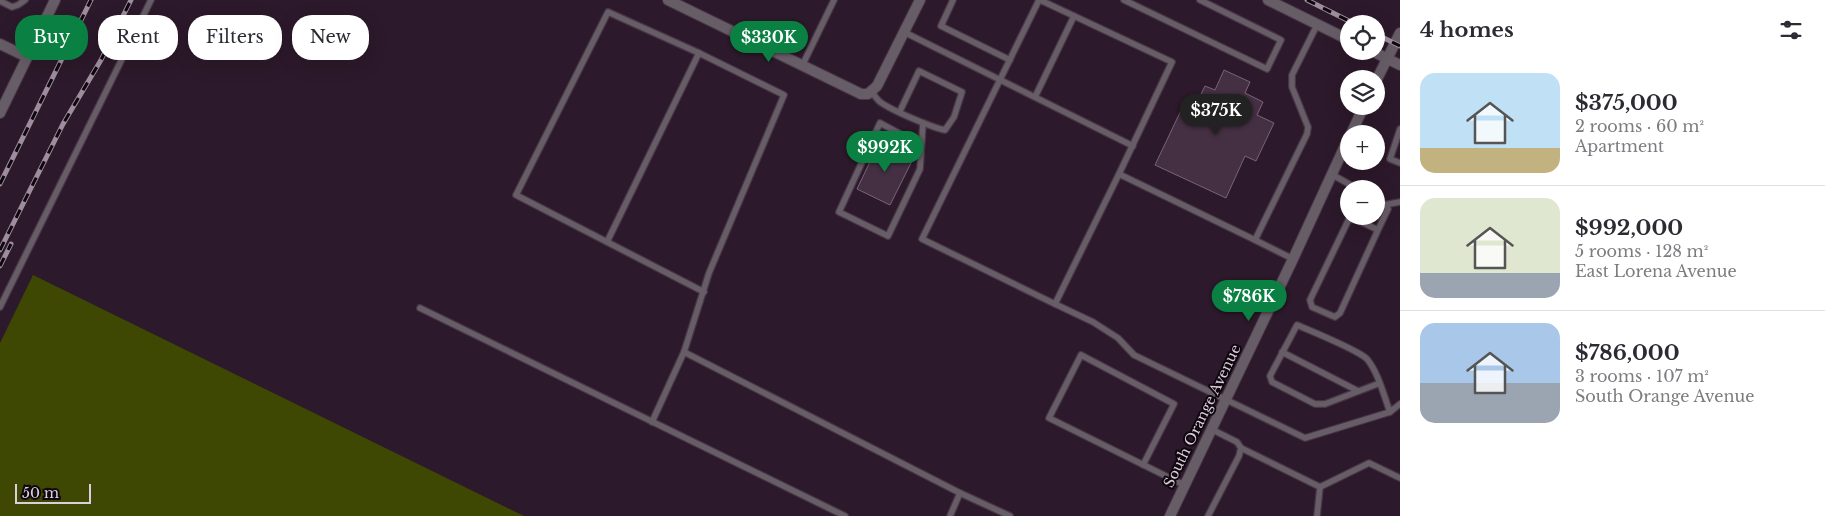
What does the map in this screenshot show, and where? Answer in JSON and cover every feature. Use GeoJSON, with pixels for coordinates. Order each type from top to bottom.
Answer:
{"type":"FeatureCollection","features":[{"type":"Feature","properties":{"kind":"street"},"geometry":{"type":"LineString","coordinates":[[48,15],[55,0]]}},
{"type":"Feature","properties":{"kind":"street"},"geometry":{"type":"LineString","coordinates":[[668,0],[861,94],[872,92],[882,78],[920,0]]}},
{"type":"Feature","properties":{"kind":"street"},"geometry":{"type":"LineString","coordinates":[[1268,0],[1340,36]]}},
{"type":"Feature","properties":{"kind":"street"},"geometry":{"type":"LineString","coordinates":[[1382,70],[1400,33]]}},
{"type":"Feature","properties":{"kind":"street"},"geometry":{"type":"LineString","coordinates":[[0,44],[15,51]]}},
{"type":"Feature","properties":{"kind":"street"},"geometry":{"type":"LineString","coordinates":[[1387,59],[1400,65]]}},
{"type":"Feature","properties":{"kind":"street"},"geometry":{"type":"LineString","coordinates":[[0,113],[26,60]]}},
{"type":"Feature","properties":{"kind":"street","name":"South Orange Avenue"},"geometry":{"type":"LineString","coordinates":[[1170,516],[1340,156]]}},
{"type":"Feature","properties":{"kind":"lane"},"geometry":{"type":"LineString","coordinates":[[0,1],[12,7],[25,0]]}},
{"type":"Feature","properties":{"kind":"lane"},"geometry":{"type":"LineString","coordinates":[[0,307],[151,0]]}},
{"type":"Feature","properties":{"kind":"lane"},"geometry":{"type":"LineString","coordinates":[[802,66],[834,0]]}},
{"type":"Feature","properties":{"kind":"lane"},"geometry":{"type":"LineString","coordinates":[[953,0],[941,26],[1010,60]]}},
{"type":"Feature","properties":{"kind":"lane"},"geometry":{"type":"LineString","coordinates":[[1055,304],[1172,62],[1040,0],[922,239],[1055,304],[1093,322],[1118,338],[1134,355],[1305,438],[1390,412],[1400,404]]}},
{"type":"Feature","properties":{"kind":"lane"},"geometry":{"type":"LineString","coordinates":[[1124,0],[1267,69],[1281,40],[1200,0]]}},
{"type":"Feature","properties":{"kind":"lane"},"geometry":{"type":"LineString","coordinates":[[652,422],[684,352],[704,292],[710,273],[784,95],[699,53],[608,12],[516,195],[704,292]]}},
{"type":"Feature","properties":{"kind":"lane"},"geometry":{"type":"LineString","coordinates":[[1035,97],[1074,16]]}},
{"type":"Feature","properties":{"kind":"lane"},"geometry":{"type":"LineString","coordinates":[[1255,240],[1307,134],[1308,127],[1292,87],[1292,75],[1316,24]]}},
{"type":"Feature","properties":{"kind":"lane"},"geometry":{"type":"LineString","coordinates":[[904,32],[1133,146]]}},
{"type":"Feature","properties":{"kind":"lane"},"geometry":{"type":"LineString","coordinates":[[607,242],[699,53]]}},
{"type":"Feature","properties":{"kind":"lane"},"geometry":{"type":"LineString","coordinates":[[872,92],[880,102],[900,112],[923,123],[945,130],[954,117],[962,92],[919,71],[900,112]]}},
{"type":"Feature","properties":{"kind":"lane"},"geometry":{"type":"LineString","coordinates":[[921,145],[880,123],[839,212],[888,236],[920,169],[923,123]]}},
{"type":"Feature","properties":{"kind":"lane"},"geometry":{"type":"LineString","coordinates":[[1400,129],[1390,158],[1400,163]]}},
{"type":"Feature","properties":{"kind":"lane"},"geometry":{"type":"LineString","coordinates":[[1119,174],[1293,259]]}},
{"type":"Feature","properties":{"kind":"lane"},"geometry":{"type":"LineString","coordinates":[[1331,174],[1342,180]]}},
{"type":"Feature","properties":{"kind":"lane"},"geometry":{"type":"LineString","coordinates":[[1385,205],[1400,202]]}},
{"type":"Feature","properties":{"kind":"lane"},"geometry":{"type":"LineString","coordinates":[[1378,230],[1354,218],[1348,221],[1310,300],[1312,307],[1336,317],[1340,313],[1380,225]]}},
{"type":"Feature","properties":{"kind":"lane"},"geometry":{"type":"LineString","coordinates":[[420,308],[846,516]]}},
{"type":"Feature","properties":{"kind":"lane"},"geometry":{"type":"LineString","coordinates":[[1380,383],[1325,404],[1315,404],[1272,382],[1270,376],[1297,325],[1354,351],[1366,359],[1380,383],[1390,412]]}},
{"type":"Feature","properties":{"kind":"lane"},"geometry":{"type":"LineString","coordinates":[[684,352],[960,493],[1010,516]]}},
{"type":"Feature","properties":{"kind":"lane"},"geometry":{"type":"LineString","coordinates":[[1282,352],[1358,391]]}},
{"type":"Feature","properties":{"kind":"lane"},"geometry":{"type":"LineString","coordinates":[[1143,465],[1174,404],[1081,355],[1048,418],[1143,465],[1184,485]]}},
{"type":"Feature","properties":{"kind":"lane"},"geometry":{"type":"LineString","coordinates":[[1208,516],[1239,456],[1240,448],[1237,442],[1211,429]]}},
{"type":"Feature","properties":{"kind":"lane"},"geometry":{"type":"LineString","coordinates":[[1240,448],[1320,487]]}},
{"type":"Feature","properties":{"kind":"lane"},"geometry":{"type":"LineString","coordinates":[[1320,487],[1369,463],[1400,478]]}},
{"type":"Feature","properties":{"kind":"lane"},"geometry":{"type":"LineString","coordinates":[[1317,516],[1320,487]]}},
{"type":"Feature","properties":{"kind":"lane"},"geometry":{"type":"LineString","coordinates":[[950,516],[960,493]]}},
{"type":"Feature","properties":{"kind":"green space"},"geometry":{"type":"Polygon","coordinates":[[[33,275],[524,516],[0,516],[0,343],[33,275]]]}},
{"type":"Feature","properties":{"kind":"building"},"geometry":{"type":"Polygon","coordinates":[[[1224,70],[1250,82],[1245,93],[1263,102],[1257,115],[1274,123],[1256,161],[1245,156],[1226,198],[1155,165],[1185,102],[1195,106],[1205,86],[1215,90],[1224,70]]]}},
{"type":"Feature","properties":{"kind":"building"},"geometry":{"type":"Polygon","coordinates":[[[880,141],[914,157],[890,205],[857,189],[880,141]]]}},
{"type":"Feature","properties":{"kind":"railway"},"geometry":{"type":"LineString","coordinates":[[0,184],[91,0]]}},
{"type":"Feature","properties":{"kind":"railway"},"geometry":{"type":"LineString","coordinates":[[0,250],[63,124],[101,60],[131,0]]}},
{"type":"Feature","properties":{"kind":"railway"},"geometry":{"type":"LineString","coordinates":[[1307,0],[1340,16]]}},
{"type":"Feature","properties":{"kind":"railway"},"geometry":{"type":"LineString","coordinates":[[1385,38],[1400,46]]}},
{"type":"Feature","properties":{"kind":"railway"},"geometry":{"type":"LineString","coordinates":[[0,266],[11,244]]}}]}
